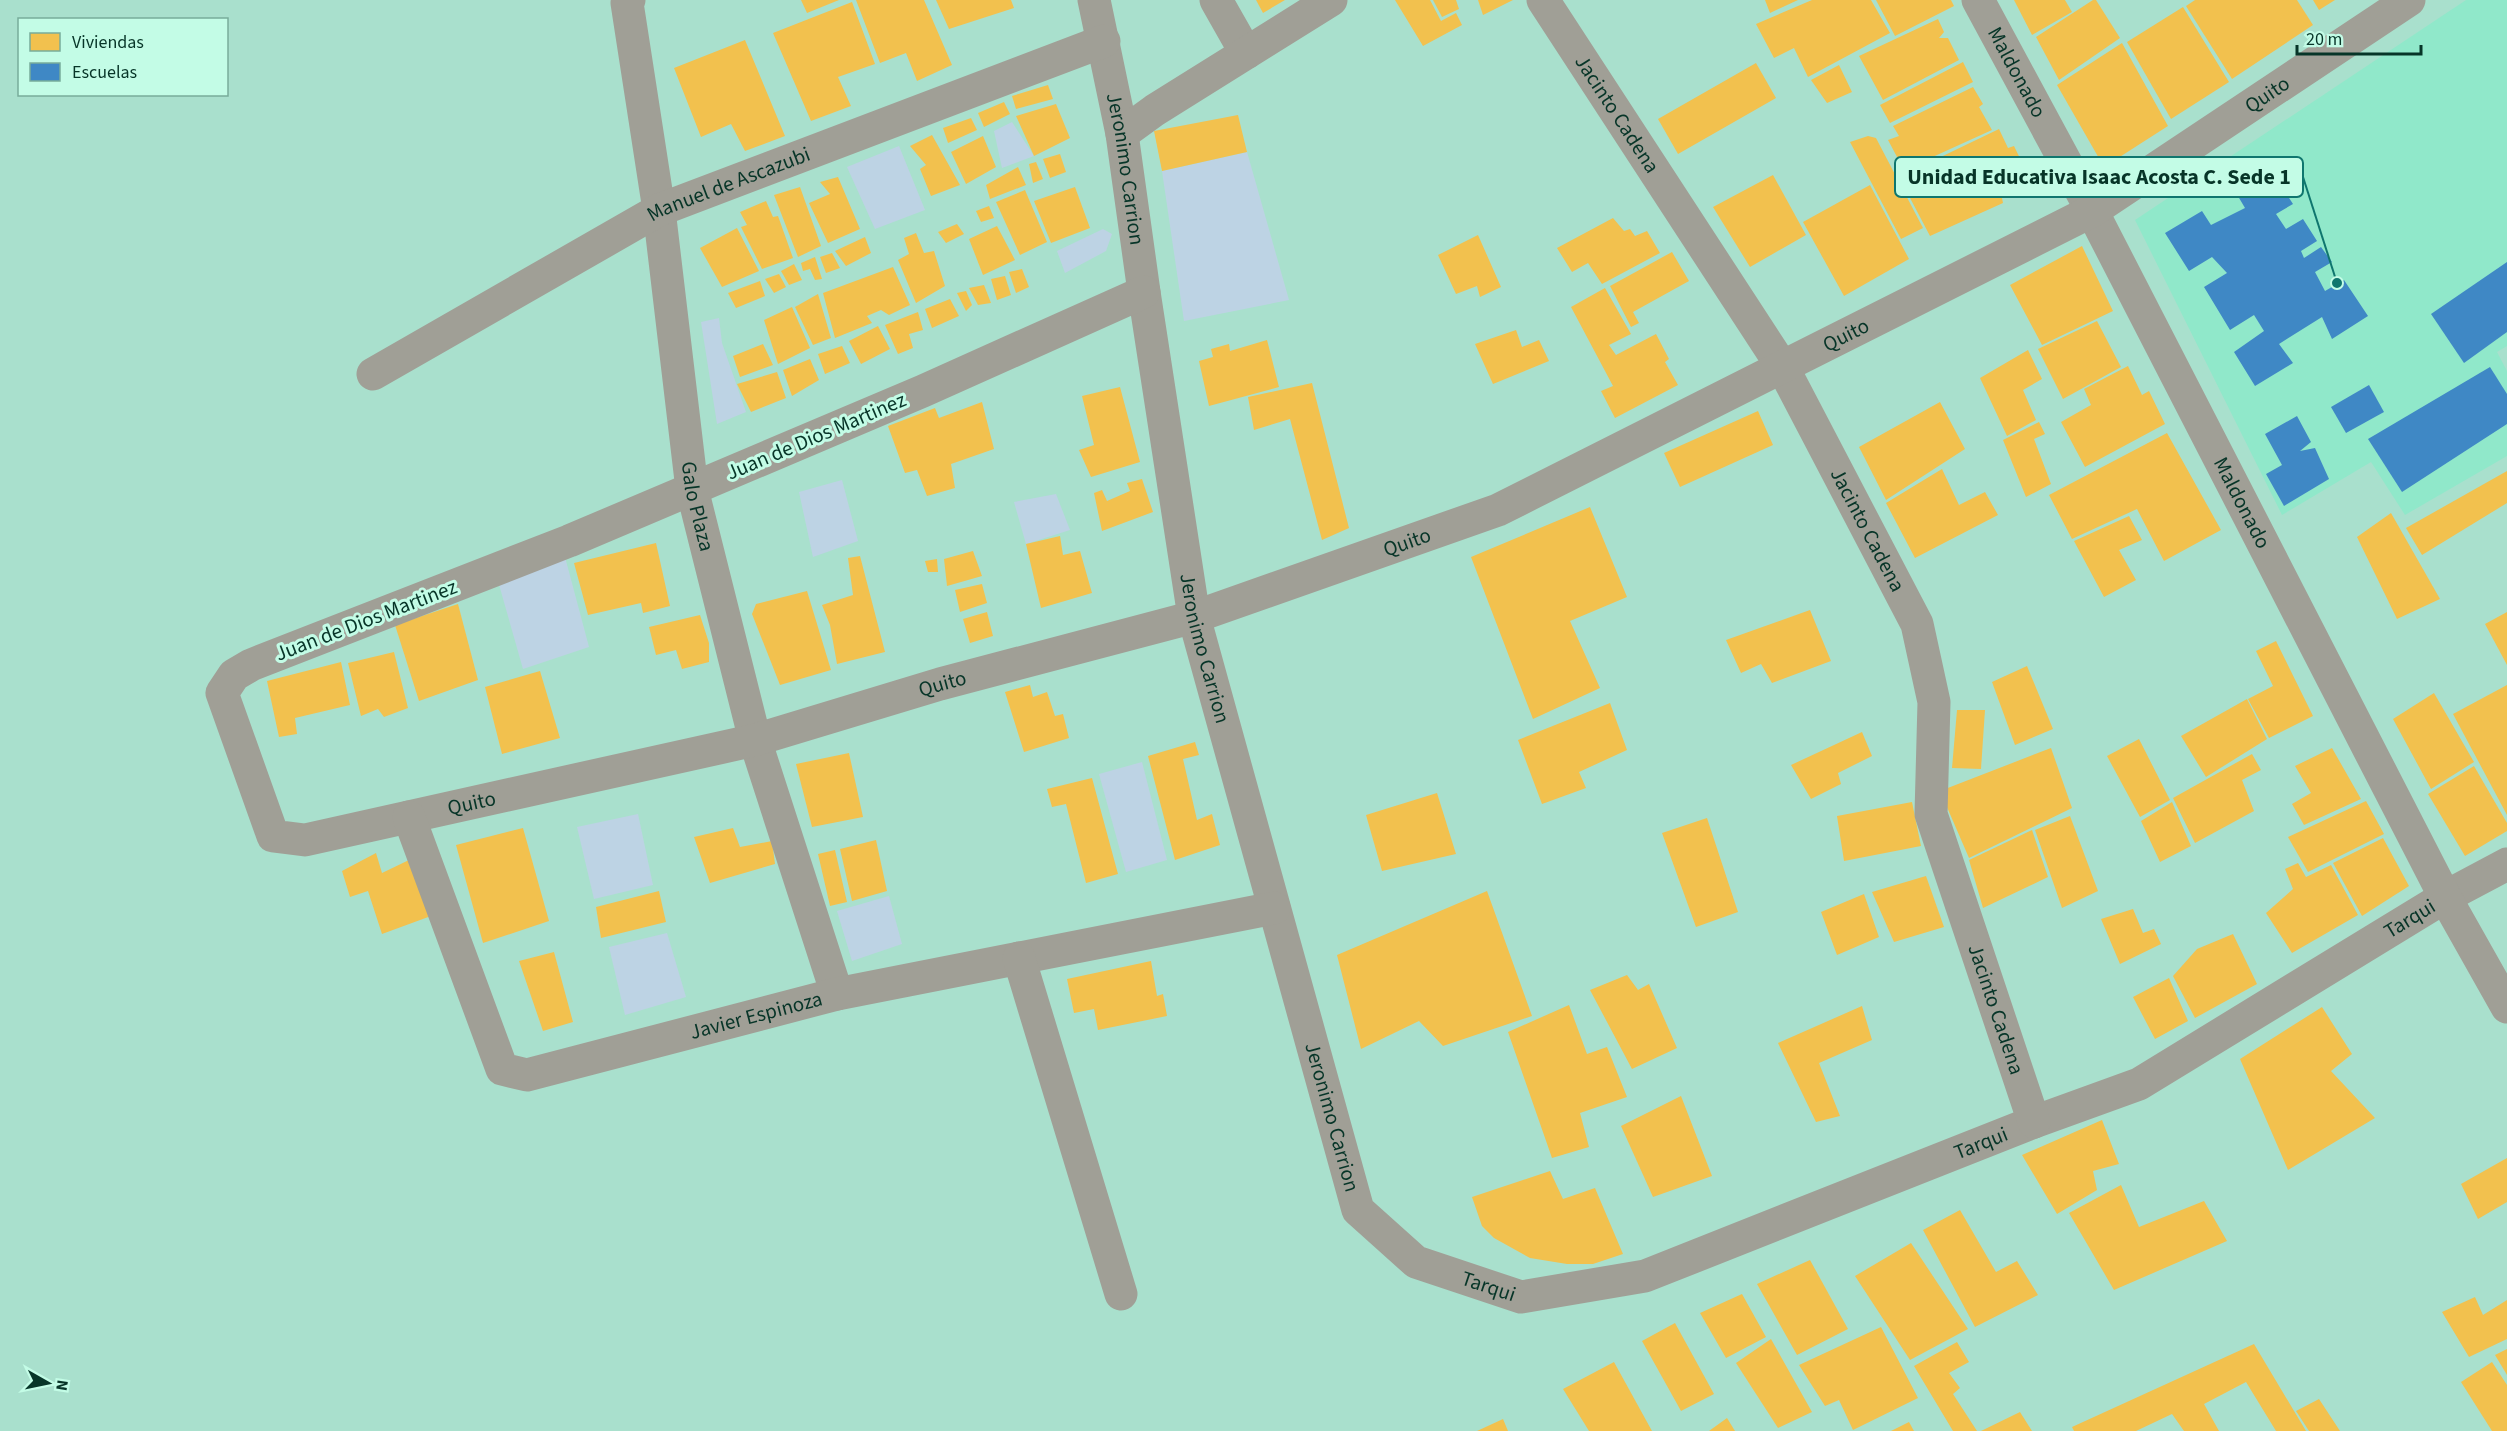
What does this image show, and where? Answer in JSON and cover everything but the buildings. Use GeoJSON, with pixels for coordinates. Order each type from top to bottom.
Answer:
{"type":"FeatureCollection","features":[{"type":"Feature","properties":{"kind":"street","name":"Jeronimo Carrion"},"geometry":{"type":"LineString","coordinates":[[1094,0],[1122,134],[1143,292],[1194,617],[1358,1210],[1416,1262]]}},
{"type":"Feature","properties":{"kind":"street"},"geometry":{"type":"LineString","coordinates":[[1216,0],[1246,53]]}},
{"type":"Feature","properties":{"kind":"street"},"geometry":{"type":"LineString","coordinates":[[1122,134],[1155,110],[1332,0]]}},
{"type":"Feature","properties":{"kind":"street","name":"Jacinto Cadena"},"geometry":{"type":"LineString","coordinates":[[1543,0],[1783,368],[1917,624],[1934,702],[1931,814],[2034,1122]]}},
{"type":"Feature","properties":{"kind":"street","name":"Maldonado"},"geometry":{"type":"LineString","coordinates":[[1978,0],[2092,210],[2445,897],[2507,1007]]}},
{"type":"Feature","properties":{"kind":"street","name":"Quito"},"geometry":{"type":"LineString","coordinates":[[305,840],[755,740],[940,684],[1194,617],[1498,510],[2092,210],[2409,0]]}},
{"type":"Feature","properties":{"kind":"street","name":"Galo Plaza"},"geometry":{"type":"LineString","coordinates":[[628,2],[659,210],[692,489],[755,740],[837,994]]}},
{"type":"Feature","properties":{"kind":"street","name":"Manuel de Ascazubi"},"geometry":{"type":"LineString","coordinates":[[373,374],[659,210],[1104,41]]}},
{"type":"Feature","properties":{"kind":"street","name":"Juan de Dios Martinez"},"geometry":{"type":"LineString","coordinates":[[305,840],[273,836],[222,693],[234,675],[251,665],[569,541],[923,391],[1143,292]]}},
{"type":"Feature","properties":{"kind":"street","name":"Javier Espinoza"},"geometry":{"type":"LineString","coordinates":[[409,818],[502,1069],[526,1075],[837,994],[1275,908]]}},
{"type":"Feature","properties":{"kind":"street","name":"Tarqui"},"geometry":{"type":"LineString","coordinates":[[1416,1262],[1521,1297],[1645,1276],[2034,1122],[2139,1084],[2445,897],[2507,864]]}},
{"type":"Feature","properties":{"kind":"street"},"geometry":{"type":"LineString","coordinates":[[1019,958],[1121,1294]]}},
{"type":"Feature","properties":{"kind":"shaded area"},"geometry":{"type":"Polygon","coordinates":[[[2466,0],[2507,0],[2507,346],[2497,352],[2507,371],[2507,456],[2405,515],[2371,462],[2282,515],[2135,220],[2466,0]]]}},
{"type":"Feature","properties":{"kind":"shaded area"},"geometry":{"type":"Polygon","coordinates":[[[1012,122],[1034,156],[1002,168],[994,131],[1012,122]]]}},
{"type":"Feature","properties":{"kind":"shaded area"},"geometry":{"type":"Polygon","coordinates":[[[899,146],[925,210],[875,229],[847,167],[899,146]]]}},
{"type":"Feature","properties":{"kind":"shaded area"},"geometry":{"type":"Polygon","coordinates":[[[1247,152],[1289,300],[1184,321],[1162,171],[1247,152]]]}},
{"type":"Feature","properties":{"kind":"shaded area"},"geometry":{"type":"Polygon","coordinates":[[[1103,229],[1112,234],[1106,251],[1065,273],[1057,251],[1103,229]]]}},
{"type":"Feature","properties":{"kind":"shaded area"},"geometry":{"type":"Polygon","coordinates":[[[719,318],[722,343],[746,412],[717,424],[701,322],[719,318]]]}},
{"type":"Feature","properties":{"kind":"shaded area"},"geometry":{"type":"Polygon","coordinates":[[[842,480],[858,541],[813,557],[799,492],[842,480]]]}},
{"type":"Feature","properties":{"kind":"shaded area"},"geometry":{"type":"Polygon","coordinates":[[[1056,494],[1070,530],[1026,544],[1014,502],[1056,494]]]}},
{"type":"Feature","properties":{"kind":"shaded area"},"geometry":{"type":"Polygon","coordinates":[[[565,557],[589,647],[523,669],[498,581],[565,557]]]}},
{"type":"Feature","properties":{"kind":"shaded area"},"geometry":{"type":"Polygon","coordinates":[[[1142,762],[1167,860],[1126,872],[1099,774],[1142,762]]]}},
{"type":"Feature","properties":{"kind":"shaded area"},"geometry":{"type":"Polygon","coordinates":[[[638,814],[653,885],[594,899],[577,827],[638,814]]]}},
{"type":"Feature","properties":{"kind":"shaded area"},"geometry":{"type":"Polygon","coordinates":[[[889,896],[902,944],[852,961],[837,911],[889,896]]]}},
{"type":"Feature","properties":{"kind":"shaded area"},"geometry":{"type":"Polygon","coordinates":[[[667,933],[686,997],[625,1015],[609,947],[667,933]]]}},
{"type":"Feature","properties":{"kind":"place","name":"Unidad Educativa Isaac Acosta C. Sede 1"},"geometry":{"type":"Point","coordinates":[2337,283]}}]}
